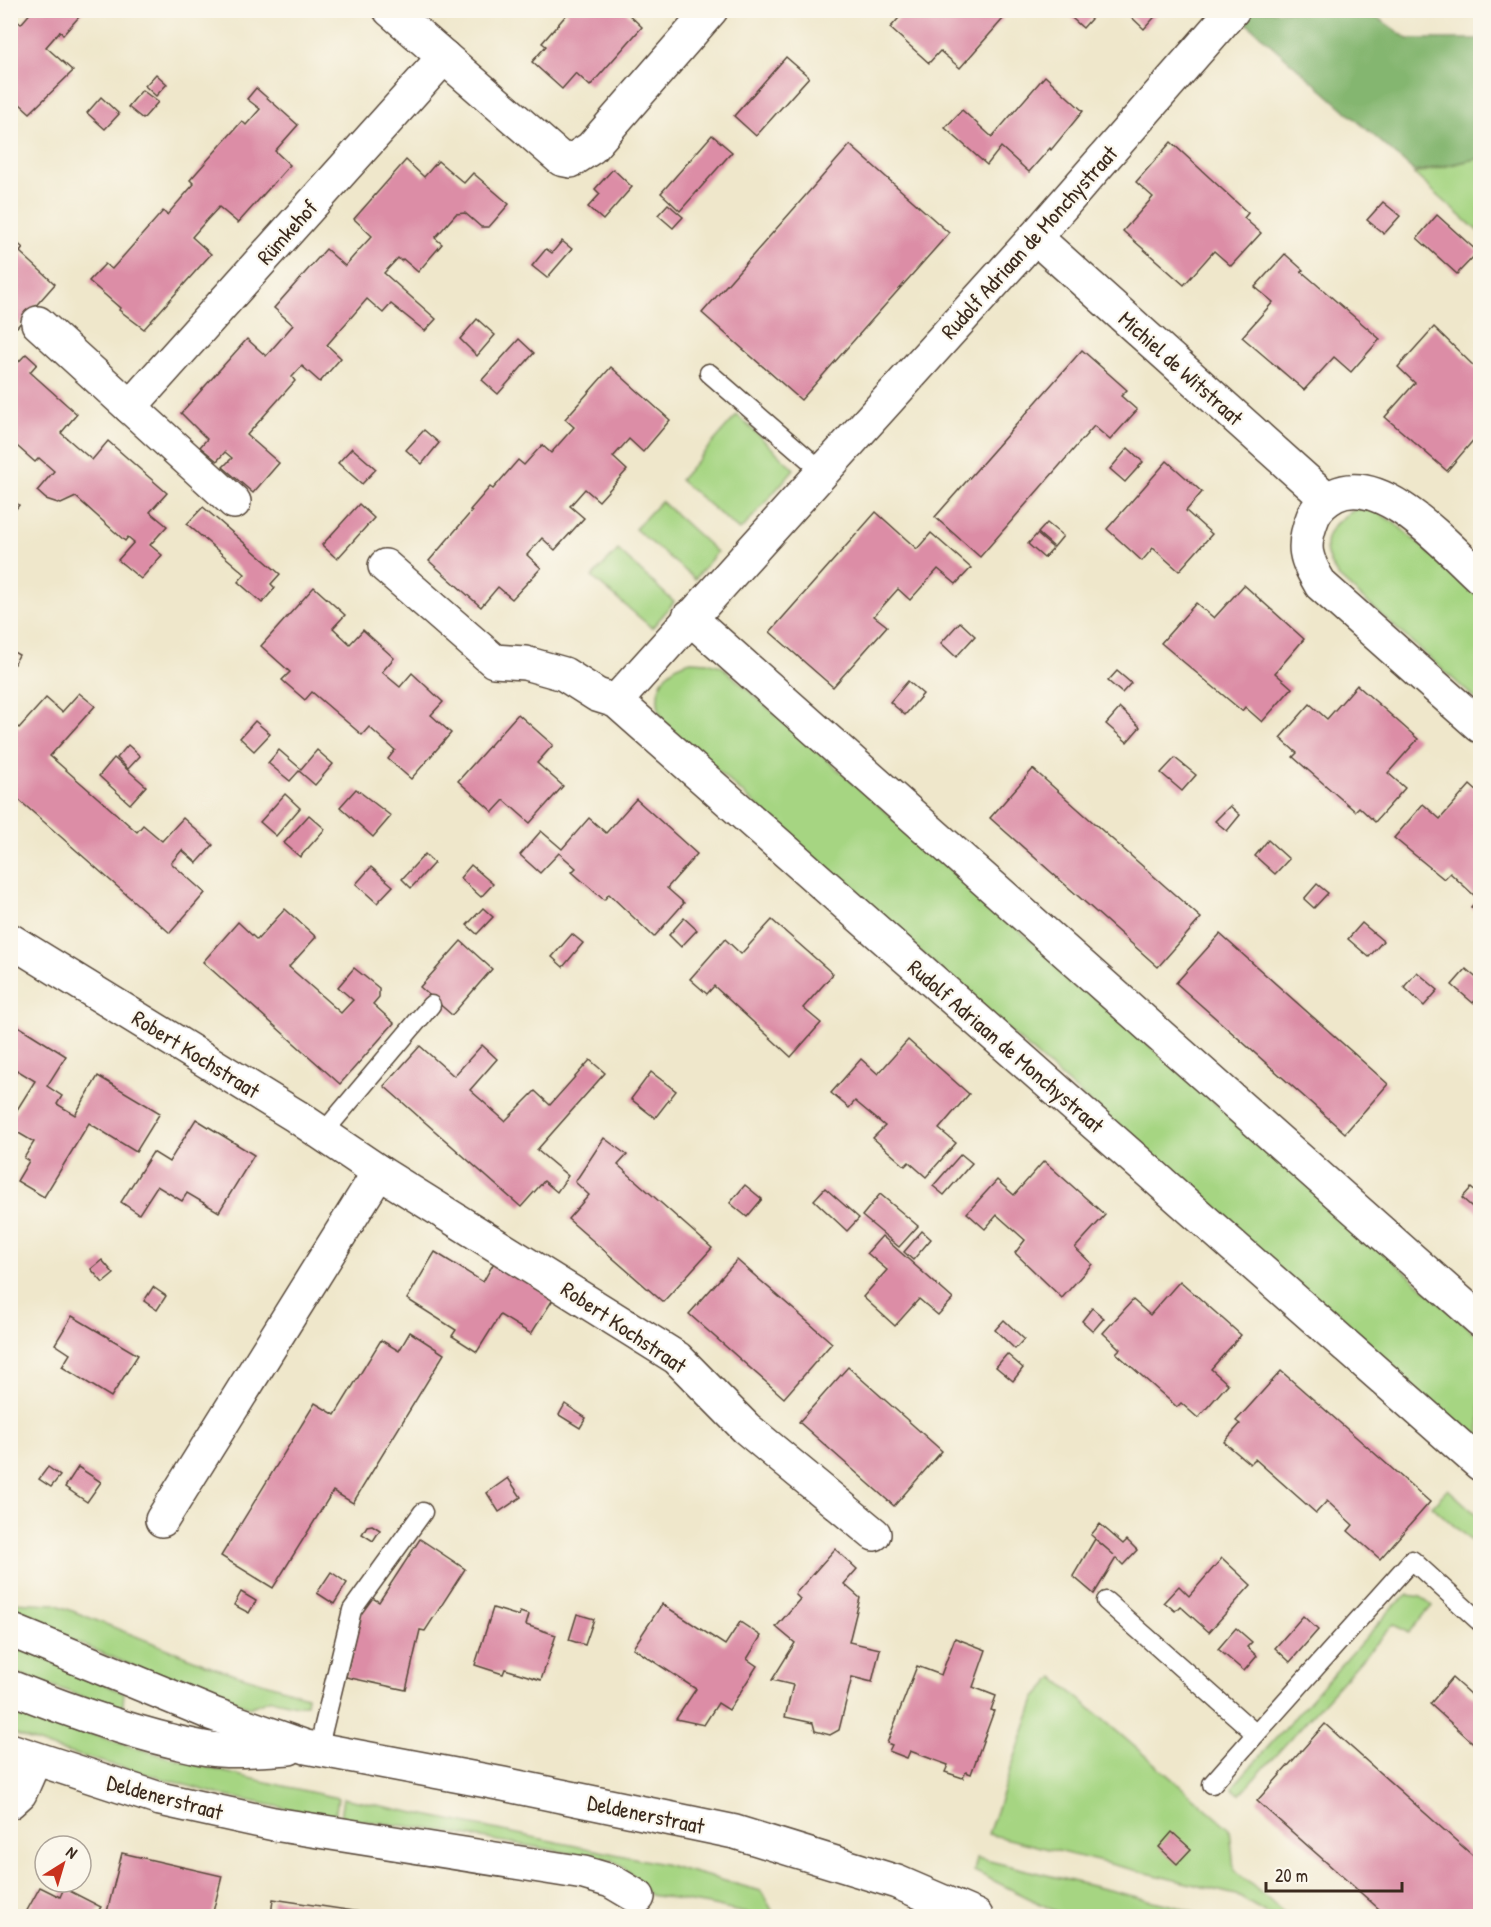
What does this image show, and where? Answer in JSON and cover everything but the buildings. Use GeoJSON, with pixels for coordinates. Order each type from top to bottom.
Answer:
{"type":"FeatureCollection","features":[{"type":"Feature","properties":{"kind":"street"},"geometry":{"type":"LineString","coordinates":[[390,10],[561,159],[572,161],[591,148],[711,10]]}},
{"type":"Feature","properties":{"kind":"street","name":"Rudolf Adriaan de Monchystraat"},"geometry":{"type":"LineString","coordinates":[[1233,10],[1035,237],[615,701],[1480,1464]]}},
{"type":"Feature","properties":{"kind":"street","name":"Rümkehof"},"geometry":{"type":"LineString","coordinates":[[130,407],[444,57]]}},
{"type":"Feature","properties":{"kind":"street","name":"Michiel de Witstraat"},"geometry":{"type":"LineString","coordinates":[[1035,237],[1327,499]]}},
{"type":"Feature","properties":{"kind":"street"},"geometry":{"type":"LineString","coordinates":[[38,322],[234,502]]}},
{"type":"Feature","properties":{"kind":"street"},"geometry":{"type":"LineString","coordinates":[[1480,577],[1402,507],[1380,495],[1341,492],[1327,499],[1315,512],[1305,548],[1307,561],[1321,585],[1480,726]]}},
{"type":"Feature","properties":{"kind":"street"},"geometry":{"type":"LineString","coordinates":[[385,566],[494,661],[525,663],[564,674],[597,695],[615,701]]}},
{"type":"Feature","properties":{"kind":"street"},"geometry":{"type":"LineString","coordinates":[[689,617],[1480,1320]]}},
{"type":"Feature","properties":{"kind":"street","name":"Robert Kochstraat"},"geometry":{"type":"LineString","coordinates":[[10,940],[323,1133],[379,1172],[677,1358],[746,1428],[874,1534]]}},
{"type":"Feature","properties":{"kind":"street"},"geometry":{"type":"LineString","coordinates":[[162,1520],[379,1172]]}},
{"type":"Feature","properties":{"kind":"street","name":"Deldenerstraat"},"geometry":{"type":"LineString","coordinates":[[10,1630],[213,1714],[312,1749],[503,1784],[735,1832],[897,1882],[976,1917]]}},
{"type":"Feature","properties":{"kind":"street","name":"Deldenerstraat"},"geometry":{"type":"LineString","coordinates":[[10,1687],[117,1724],[199,1747],[252,1750],[312,1749]]}},
{"type":"Feature","properties":{"kind":"street"},"geometry":{"type":"LineString","coordinates":[[10,1802],[20,1793],[23,1754]]}},
{"type":"Feature","properties":{"kind":"street","name":"Deldenerstraat"},"geometry":{"type":"LineString","coordinates":[[23,1754],[160,1799],[320,1832],[584,1873],[611,1881],[638,1897]]}},
{"type":"Feature","properties":{"kind":"lane"},"geometry":{"type":"LineString","coordinates":[[709,373],[822,471]]}},
{"type":"Feature","properties":{"kind":"lane"},"geometry":{"type":"LineString","coordinates":[[323,1133],[431,1005]]}},
{"type":"Feature","properties":{"kind":"lane"},"geometry":{"type":"LineString","coordinates":[[312,1749],[352,1610],[423,1512]]}},
{"type":"Feature","properties":{"kind":"lane"},"geometry":{"type":"LineString","coordinates":[[1212,1784],[1412,1560],[1480,1622]]}},
{"type":"Feature","properties":{"kind":"lane"},"geometry":{"type":"LineString","coordinates":[[1106,1601],[1256,1734]]}},
{"type":"Feature","properties":{"kind":"green space"},"geometry":{"type":"Polygon","coordinates":[[[1233,11],[1368,11],[1408,39],[1480,39],[1480,158],[1415,172],[1233,11]]]}},
{"type":"Feature","properties":{"kind":"green space"},"geometry":{"type":"Polygon","coordinates":[[[1480,158],[1480,233],[1414,174],[1480,158]]]}},
{"type":"Feature","properties":{"kind":"green space"},"geometry":{"type":"Polygon","coordinates":[[[737,415],[794,469],[739,530],[680,480],[737,415]]]}},
{"type":"Feature","properties":{"kind":"green space"},"geometry":{"type":"Polygon","coordinates":[[[661,501],[717,552],[695,579],[635,529],[661,501]]]}},
{"type":"Feature","properties":{"kind":"green space"},"geometry":{"type":"Polygon","coordinates":[[[1356,509],[1373,509],[1396,524],[1480,598],[1480,703],[1339,577],[1328,557],[1327,539],[1336,523],[1356,509]]]}},
{"type":"Feature","properties":{"kind":"green space"},"geometry":{"type":"Polygon","coordinates":[[[618,550],[674,602],[652,628],[592,577],[618,550]]]}},
{"type":"Feature","properties":{"kind":"green space"},"geometry":{"type":"Polygon","coordinates":[[[691,661],[721,666],[1480,1338],[1480,1451],[663,722],[658,701],[661,684],[672,670],[691,661]]]}},
{"type":"Feature","properties":{"kind":"green space"},"geometry":{"type":"Polygon","coordinates":[[[1448,1489],[1480,1518],[1480,1549],[1432,1506],[1448,1489]]]}},
{"type":"Feature","properties":{"kind":"green space"},"geometry":{"type":"Polygon","coordinates":[[[1408,1595],[1421,1597],[1432,1606],[1408,1633],[1394,1624],[1244,1790],[1240,1794],[1232,1789],[1394,1606],[1408,1595]]]}},
{"type":"Feature","properties":{"kind":"green space"},"geometry":{"type":"Polygon","coordinates":[[[11,1602],[55,1604],[216,1668],[307,1696],[306,1704],[296,1705],[271,1699],[251,1707],[188,1689],[11,1615],[11,1602]]]}},
{"type":"Feature","properties":{"kind":"green space"},"geometry":{"type":"Polygon","coordinates":[[[11,1643],[124,1693],[123,1705],[118,1709],[108,1706],[11,1671],[11,1643]]]}},
{"type":"Feature","properties":{"kind":"green space"},"geometry":{"type":"Polygon","coordinates":[[[1054,1677],[1230,1829],[1234,1870],[1288,1916],[1271,1916],[1236,1895],[988,1834],[1036,1697],[1054,1677]]]}},
{"type":"Feature","properties":{"kind":"green space"},"geometry":{"type":"Polygon","coordinates":[[[10,1705],[131,1747],[338,1798],[335,1818],[225,1796],[52,1748],[11,1733],[10,1705]]]}},
{"type":"Feature","properties":{"kind":"green space"},"geometry":{"type":"Polygon","coordinates":[[[343,1798],[663,1864],[761,1891],[772,1910],[772,1916],[757,1916],[650,1895],[624,1867],[612,1860],[422,1828],[340,1818],[343,1798]]]}},
{"type":"Feature","properties":{"kind":"green space"},"geometry":{"type":"Polygon","coordinates":[[[977,1858],[1174,1906],[1204,1916],[1065,1916],[974,1871],[977,1858]]]}}]}
